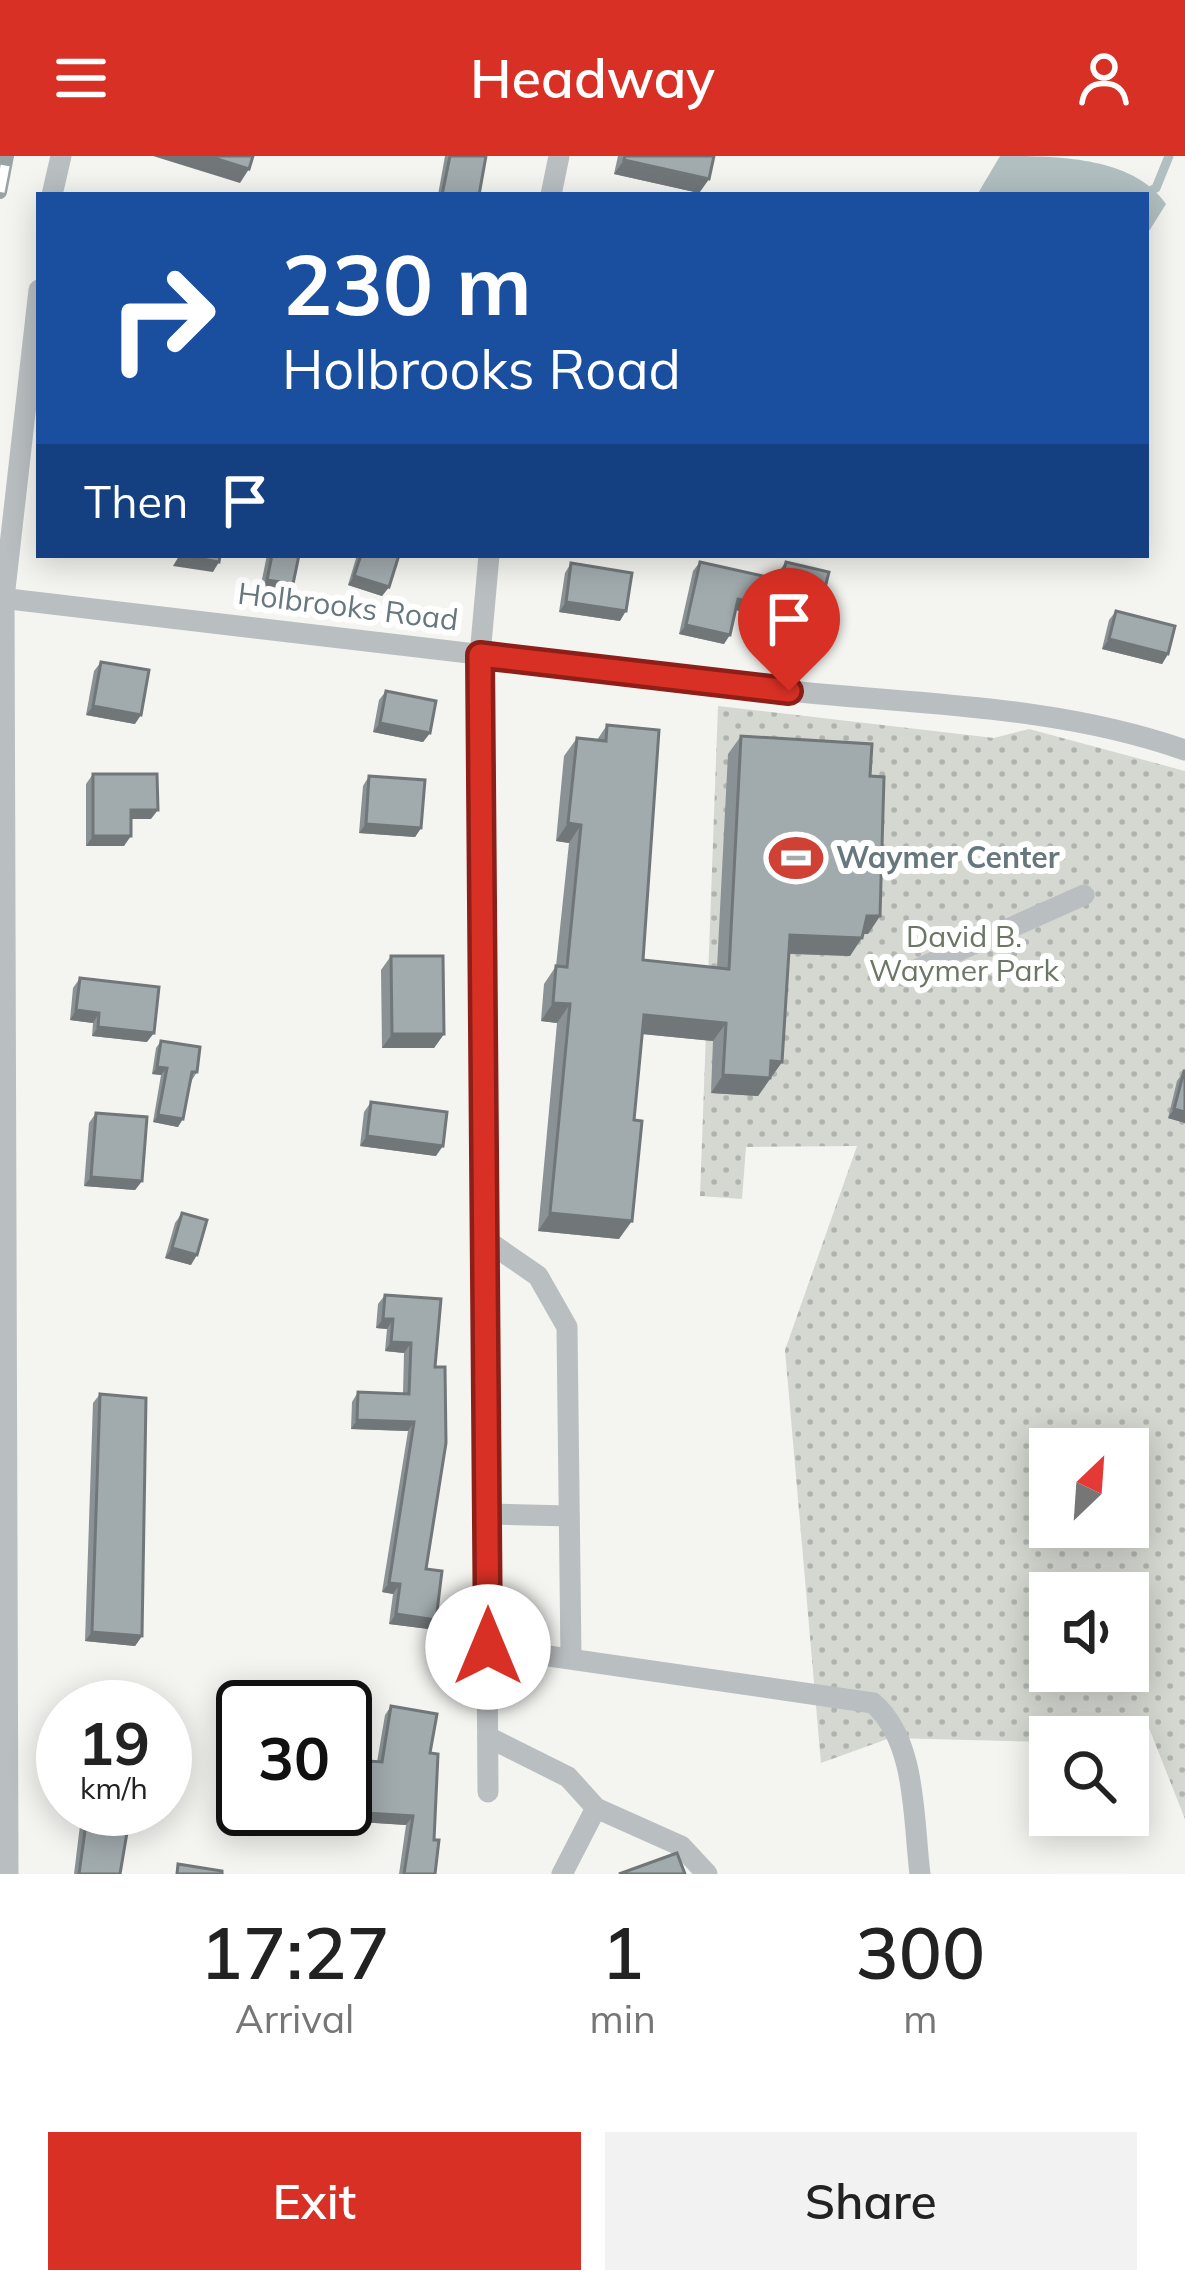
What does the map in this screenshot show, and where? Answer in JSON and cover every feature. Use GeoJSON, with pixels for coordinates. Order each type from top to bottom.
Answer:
{"type":"FeatureCollection","features":[{"type":"Feature","properties":{"kind":"street"},"geometry":{"type":"LineString","coordinates":[[53,192],[61,156]]}},
{"type":"Feature","properties":{"kind":"street"},"geometry":{"type":"LineString","coordinates":[[552,192],[559,156]]}},
{"type":"Feature","properties":{"kind":"street"},"geometry":{"type":"LineString","coordinates":[[8,1874],[2,598],[36,315]]}},
{"type":"Feature","properties":{"kind":"street"},"geometry":{"type":"LineString","coordinates":[[488,1792],[480,655],[489,558]]}},
{"type":"Feature","properties":{"kind":"street","name":"Holbrooks Road"},"geometry":{"type":"LineString","coordinates":[[2,598],[832,696],[1040,712],[1185,749]]}},
{"type":"Feature","properties":{"kind":"street"},"geometry":{"type":"LineString","coordinates":[[902,976],[1084,895]]}},
{"type":"Feature","properties":{"kind":"street"},"geometry":{"type":"LineString","coordinates":[[486,1240],[538,1276],[567,1328],[571,1658]]}},
{"type":"Feature","properties":{"kind":"street"},"geometry":{"type":"LineString","coordinates":[[487,1514],[569,1516]]}},
{"type":"Feature","properties":{"kind":"street"},"geometry":{"type":"LineString","coordinates":[[488,1647],[873,1703],[892,1720],[904,1754],[920,1874]]}},
{"type":"Feature","properties":{"kind":"street"},"geometry":{"type":"LineString","coordinates":[[488,1737],[568,1777],[596,1808],[680,1846],[707,1874]]}},
{"type":"Feature","properties":{"kind":"street"},"geometry":{"type":"LineString","coordinates":[[562,1874],[596,1808]]}},
{"type":"Feature","properties":{"kind":"green space","name":"David B. Waymer Park"},"geometry":{"type":"Polygon","coordinates":[[[718,706],[994,738],[1029,729],[1185,771],[1185,1819],[1149,1728],[1149,1716],[1029,1716],[1029,1741],[890,1738],[821,1763],[785,1350],[857,1146],[746,1147],[742,1199],[700,1196],[718,706]]]}},
{"type":"Feature","properties":{"kind":"shaded area"},"geometry":{"type":"Polygon","coordinates":[[[1000,156],[1044,157],[1091,162],[1134,176],[1166,204],[1149,231],[1149,192],[979,192],[1000,156]]]}},
{"type":"Feature","properties":{"kind":"building"},"geometry":{"type":"Polygon","coordinates":[[[208,156],[253,156],[249,169],[208,156]]]}},
{"type":"Feature","properties":{"kind":"building"},"geometry":{"type":"Polygon","coordinates":[[[450,156],[486,156],[480,192],[443,192],[450,156]]]}},
{"type":"Feature","properties":{"kind":"building"},"geometry":{"type":"Polygon","coordinates":[[[625,156],[714,156],[709,179],[624,160],[625,156]]]}},
{"type":"Feature","properties":{"kind":"building"},"geometry":{"type":"Polygon","coordinates":[[[271,558],[298,558],[293,584],[267,580],[271,558]]]}},
{"type":"Feature","properties":{"kind":"building"},"geometry":{"type":"Polygon","coordinates":[[[360,558],[398,558],[389,587],[354,576],[360,558]]]}},
{"type":"Feature","properties":{"kind":"building"},"geometry":{"type":"Polygon","coordinates":[[[700,562],[781,580],[786,562],[829,572],[817,619],[738,599],[730,635],[686,625],[700,562]]]}},
{"type":"Feature","properties":{"kind":"building"},"geometry":{"type":"Polygon","coordinates":[[[571,563],[632,573],[626,611],[566,602],[571,563]]]}},
{"type":"Feature","properties":{"kind":"building"},"geometry":{"type":"Polygon","coordinates":[[[1116,611],[1175,626],[1168,654],[1109,639],[1116,611]]]}},
{"type":"Feature","properties":{"kind":"building"},"geometry":{"type":"Polygon","coordinates":[[[101,662],[149,670],[141,715],[93,706],[101,662]]]}},
{"type":"Feature","properties":{"kind":"building"},"geometry":{"type":"Polygon","coordinates":[[[386,691],[436,701],[430,733],[380,723],[386,691]]]}},
{"type":"Feature","properties":{"kind":"building"},"geometry":{"type":"Polygon","coordinates":[[[607,725],[659,730],[643,960],[729,969],[741,736],[872,744],[870,776],[884,777],[880,916],[867,916],[862,938],[790,935],[782,1062],[771,1061],[770,1078],[723,1075],[726,1023],[644,1015],[634,1120],[642,1121],[632,1221],[550,1213],[570,1004],[553,1003],[556,966],[567,967],[581,825],[568,823],[577,738],[606,741],[607,725]]]}},
{"type":"Feature","properties":{"kind":"building"},"geometry":{"type":"Polygon","coordinates":[[[93,774],[157,774],[158,810],[131,810],[131,836],[93,836],[93,774]]]}},
{"type":"Feature","properties":{"kind":"building"},"geometry":{"type":"Polygon","coordinates":[[[369,776],[425,780],[421,828],[366,824],[369,776]]]}},
{"type":"Feature","properties":{"kind":"building"},"geometry":{"type":"Polygon","coordinates":[[[391,956],[443,956],[444,1034],[392,1034],[391,956]]]}},
{"type":"Feature","properties":{"kind":"building"},"geometry":{"type":"Polygon","coordinates":[[[80,978],[159,987],[154,1033],[98,1027],[99,1013],[76,1010],[80,978]]]}},
{"type":"Feature","properties":{"kind":"building"},"geometry":{"type":"Polygon","coordinates":[[[161,1041],[200,1047],[183,1119],[158,1115],[167,1068],[157,1067],[161,1041]]]}},
{"type":"Feature","properties":{"kind":"building"},"geometry":{"type":"Polygon","coordinates":[[[1185,1071],[1185,1112],[1174,1109],[1185,1071]]]}},
{"type":"Feature","properties":{"kind":"building"},"geometry":{"type":"Polygon","coordinates":[[[371,1102],[447,1112],[443,1146],[367,1136],[371,1102]]]}},
{"type":"Feature","properties":{"kind":"building"},"geometry":{"type":"Polygon","coordinates":[[[96,1113],[147,1117],[142,1181],[91,1177],[96,1113]]]}},
{"type":"Feature","properties":{"kind":"building"},"geometry":{"type":"Polygon","coordinates":[[[182,1213],[207,1220],[197,1255],[172,1248],[182,1213]]]}},
{"type":"Feature","properties":{"kind":"building"},"geometry":{"type":"Polygon","coordinates":[[[385,1295],[441,1299],[435,1367],[445,1367],[446,1443],[426,1569],[442,1571],[436,1620],[396,1614],[400,1584],[389,1583],[414,1422],[357,1420],[358,1392],[409,1394],[411,1343],[391,1342],[393,1319],[383,1319],[385,1295]]]}},
{"type":"Feature","properties":{"kind":"building"},"geometry":{"type":"Polygon","coordinates":[[[100,1394],[146,1398],[142,1636],[92,1632],[100,1394]]]}},
{"type":"Feature","properties":{"kind":"building"},"geometry":{"type":"Polygon","coordinates":[[[391,1706],[437,1714],[430,1753],[438,1754],[435,1874],[404,1874],[413,1816],[372,1813],[372,1761],[382,1762],[391,1706]]]}},
{"type":"Feature","properties":{"kind":"building"},"geometry":{"type":"Polygon","coordinates":[[[84,1836],[126,1836],[120,1874],[79,1874],[84,1836]]]}},
{"type":"Feature","properties":{"kind":"building"},"geometry":{"type":"Polygon","coordinates":[[[677,1853],[685,1874],[619,1874],[677,1853]]]}},
{"type":"Feature","properties":{"kind":"building"},"geometry":{"type":"Polygon","coordinates":[[[178,1864],[222,1871],[222,1874],[177,1874],[178,1864]]]}},
{"type":"Feature","properties":{"kind":"waterway"},"geometry":{"type":"LineString","coordinates":[[1147,192],[1156,188],[1169,156]]}},
{"type":"Feature","properties":{"kind":"railway"},"geometry":{"type":"LineString","coordinates":[[0,192],[7,156]]}},
{"type":"Feature","properties":{"kind":"place","name":"Waymer Center"},"geometry":{"type":"Point","coordinates":[796,858]}},
{"type":"Feature","properties":{"kind":"route"},"geometry":{"type":"LineString","coordinates":[[488,1647],[485,809],[480,655],[789,691]]}}]}
